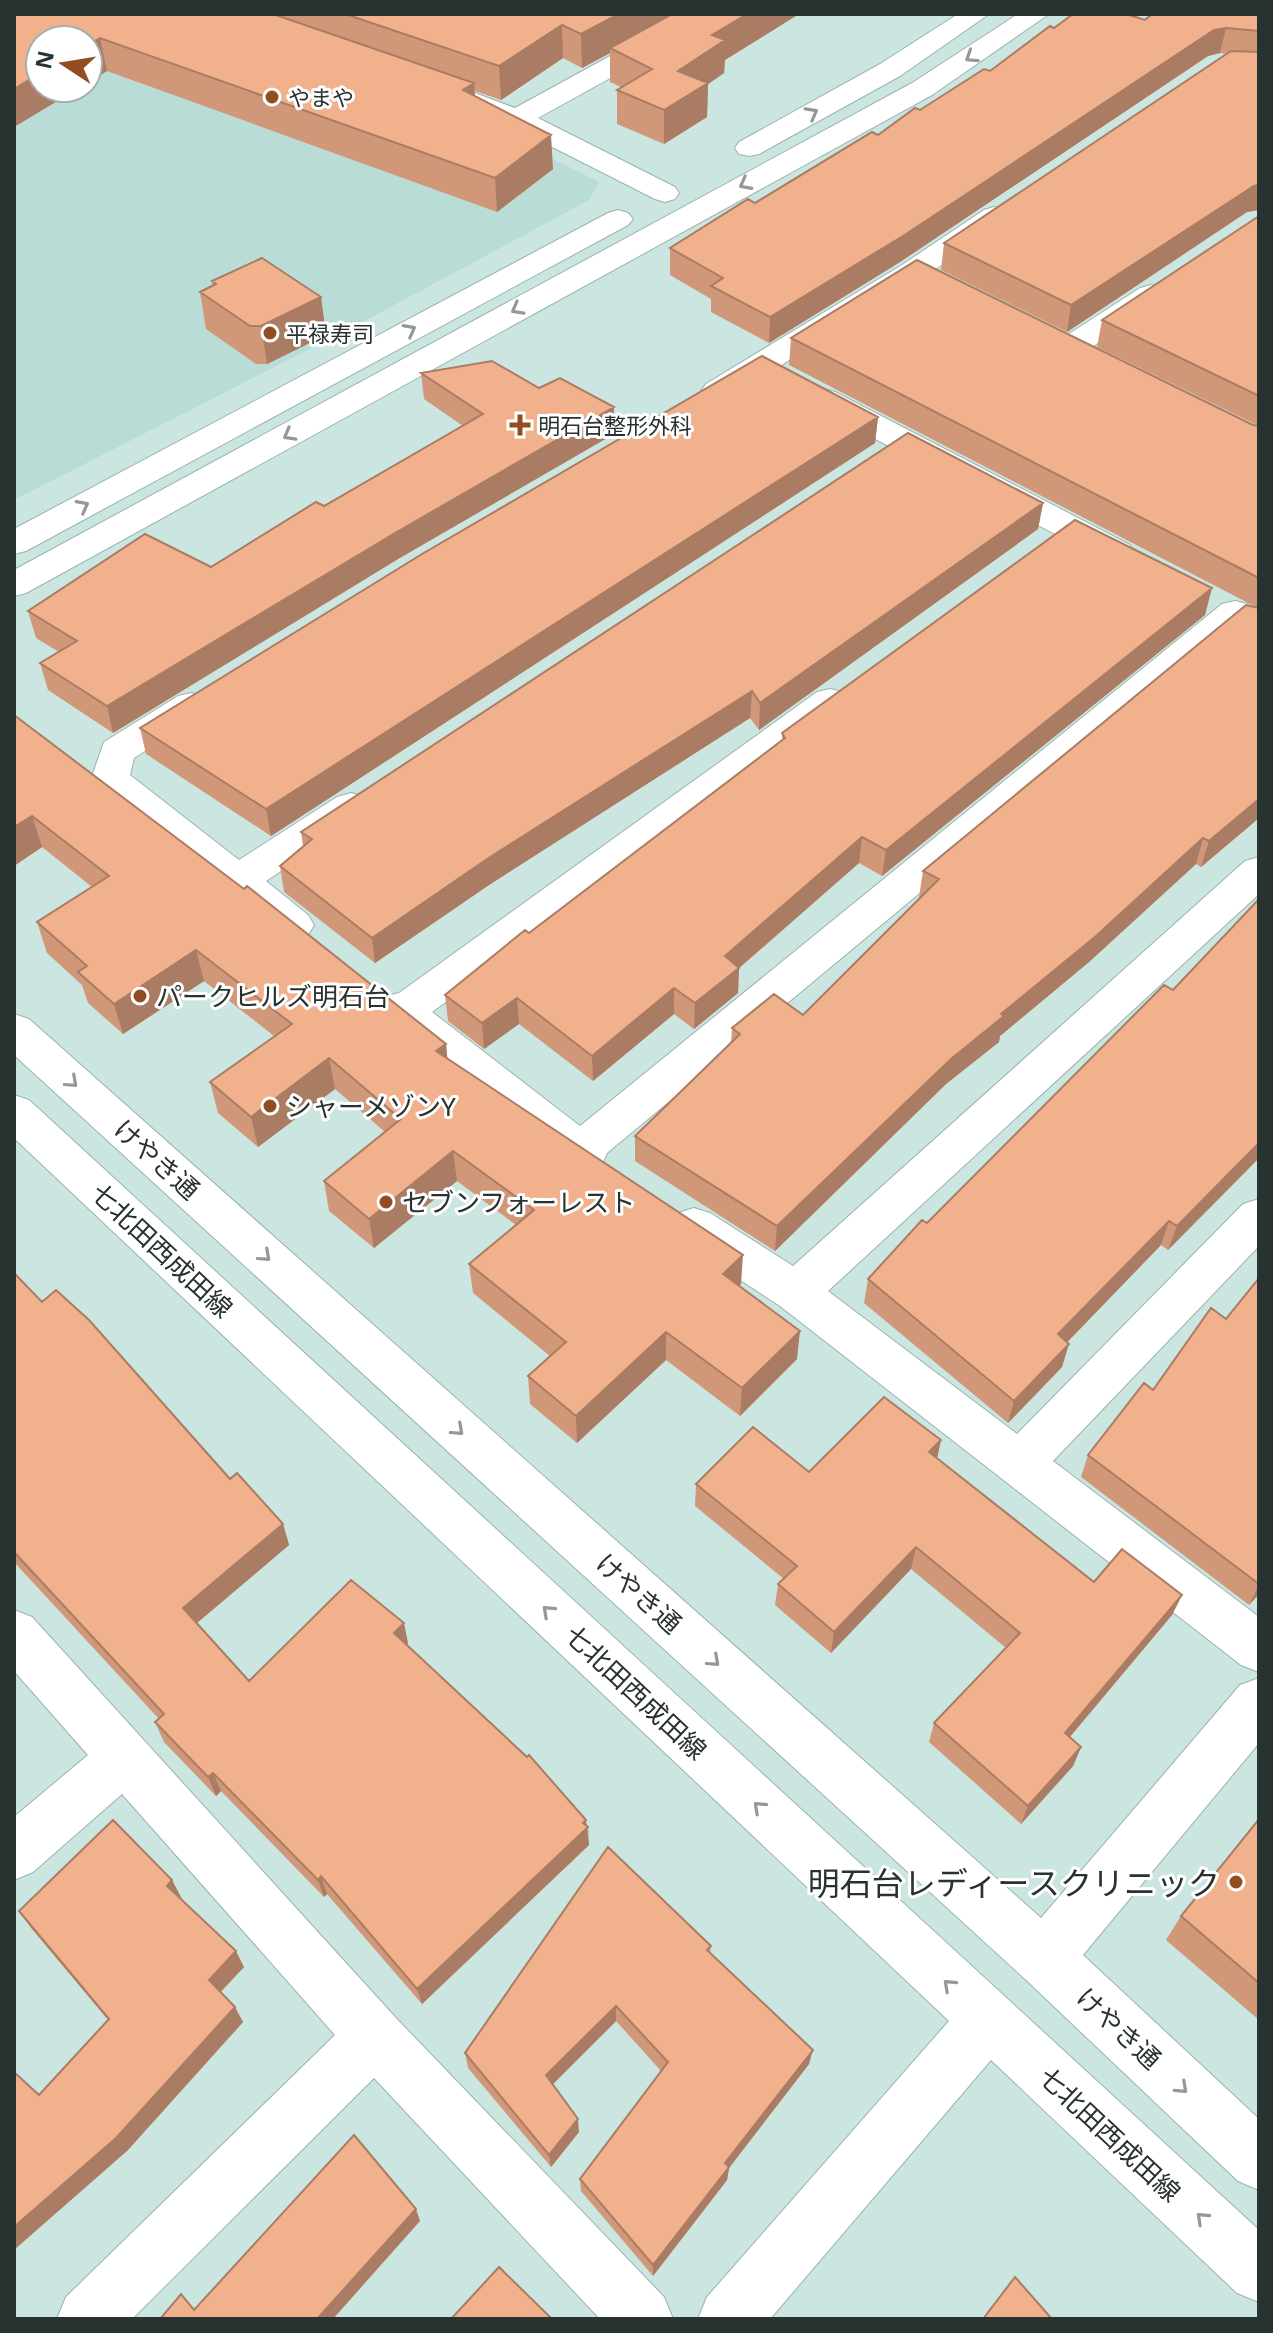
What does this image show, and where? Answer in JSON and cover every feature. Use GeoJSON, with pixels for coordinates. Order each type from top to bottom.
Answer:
{"type":"FeatureCollection","features":[{"type":"Feature","properties":{"kind":"street"},"geometry":{"type":"LineString","coordinates":[[517,118],[706,14]]}},
{"type":"Feature","properties":{"kind":"street"},"geometry":{"type":"LineString","coordinates":[[14,543],[692,179],[890,70],[976,14]]}},
{"type":"Feature","properties":{"kind":"street"},"geometry":{"type":"LineString","coordinates":[[14,585],[922,89],[1036,14]]}},
{"type":"Feature","properties":{"kind":"street"},"geometry":{"type":"LineString","coordinates":[[431,88],[692,179]]}},
{"type":"Feature","properties":{"kind":"street"},"geometry":{"type":"LineString","coordinates":[[693,405],[782,377],[927,278],[1028,193]]}},
{"type":"Feature","properties":{"kind":"street"},"geometry":{"type":"LineString","coordinates":[[1041,334],[1083,355],[1171,280]]}},
{"type":"Feature","properties":{"kind":"street"},"geometry":{"type":"LineString","coordinates":[[782,377],[891,450],[1055,538],[1152,570]]}},
{"type":"Feature","properties":{"kind":"street"},"geometry":{"type":"LineString","coordinates":[[579,1151],[1234,611]]}},
{"type":"Feature","properties":{"kind":"street"},"geometry":{"type":"LineString","coordinates":[[403,1011],[863,677]]}},
{"type":"Feature","properties":{"kind":"street"},"geometry":{"type":"LineString","coordinates":[[224,685],[117,751],[110,779],[320,946]]}},
{"type":"Feature","properties":{"kind":"street"},"geometry":{"type":"LineString","coordinates":[[237,881],[384,784]]}},
{"type":"Feature","properties":{"kind":"street"},"geometry":{"type":"LineString","coordinates":[[796,1292],[1259,871]]}},
{"type":"Feature","properties":{"kind":"street"},"geometry":{"type":"LineString","coordinates":[[367,983],[579,1151],[618,1176]]}},
{"type":"Feature","properties":{"kind":"street","name":"けやき通"},"geometry":{"type":"LineString","coordinates":[[14,1030],[1044,1958],[1259,2160]]}},
{"type":"Feature","properties":{"kind":"street","name":"七北田西成田線"},"geometry":{"type":"LineString","coordinates":[[14,1112],[1259,2271]]}},
{"type":"Feature","properties":{"kind":"street"},"geometry":{"type":"LineString","coordinates":[[669,1209],[796,1292],[1259,1648]]}},
{"type":"Feature","properties":{"kind":"street"},"geometry":{"type":"LineString","coordinates":[[1020,1463],[1259,1217]]}},
{"type":"Feature","properties":{"kind":"street"},"geometry":{"type":"LineString","coordinates":[[14,1634],[375,2037],[642,2319]]}},
{"type":"Feature","properties":{"kind":"street"},"geometry":{"type":"LineString","coordinates":[[1044,1958],[1259,1703]]}},
{"type":"Feature","properties":{"kind":"street"},"geometry":{"type":"LineString","coordinates":[[14,1853],[125,1757]]}},
{"type":"Feature","properties":{"kind":"street"},"geometry":{"type":"LineString","coordinates":[[729,2319],[987,2021]]}},
{"type":"Feature","properties":{"kind":"street"},"geometry":{"type":"LineString","coordinates":[[88,2319],[375,2037]]}},
{"type":"Feature","properties":{"kind":"shaded area"},"geometry":{"type":"Polygon","coordinates":[[[14,14],[56,24],[24,24],[24,104],[104,104],[104,36],[493,129],[599,182],[589,200],[361,323],[14,500],[14,14]]]}},
{"type":"Feature","properties":{"kind":"building"},"geometry":{"type":"Polygon","coordinates":[[[14,14],[273,14],[474,83],[463,90],[551,135],[495,178],[104,39],[104,24],[24,24],[24,83],[14,89],[14,14]]]}},
{"type":"Feature","properties":{"kind":"building"},"geometry":{"type":"Polygon","coordinates":[[[345,14],[619,14],[581,34],[562,25],[499,66],[345,14]]]}},
{"type":"Feature","properties":{"kind":"building"},"geometry":{"type":"Polygon","coordinates":[[[672,14],[747,14],[712,35],[725,40],[678,71],[708,83],[664,110],[617,90],[652,69],[610,48],[672,14]]]}},
{"type":"Feature","properties":{"kind":"building"},"geometry":{"type":"Polygon","coordinates":[[[1073,14],[1126,14],[1145,20],[1152,14],[1259,14],[1259,31],[1214,30],[903,236],[770,317],[711,286],[723,278],[670,248],[748,199],[755,203],[872,132],[878,135],[915,108],[920,110],[984,69],[990,71],[1050,26],[1054,28],[1073,14]]]}},
{"type":"Feature","properties":{"kind":"building"},"geometry":{"type":"Polygon","coordinates":[[[1231,51],[1259,52],[1259,185],[1071,305],[944,243],[1231,51]]]}},
{"type":"Feature","properties":{"kind":"building"},"geometry":{"type":"Polygon","coordinates":[[[1259,216],[1259,396],[1102,320],[1259,216]]]}},
{"type":"Feature","properties":{"kind":"building"},"geometry":{"type":"Polygon","coordinates":[[[262,258],[321,297],[261,326],[250,326],[200,292],[216,284],[212,281],[262,258]]]}},
{"type":"Feature","properties":{"kind":"building"},"geometry":{"type":"Polygon","coordinates":[[[917,260],[1259,426],[1259,578],[791,338],[917,260]]]}},
{"type":"Feature","properties":{"kind":"building"},"geometry":{"type":"Polygon","coordinates":[[[762,356],[878,417],[266,809],[140,728],[422,554],[762,356]]]}},
{"type":"Feature","properties":{"kind":"building"},"geometry":{"type":"Polygon","coordinates":[[[492,361],[539,388],[560,378],[614,407],[395,533],[107,706],[40,663],[77,641],[28,611],[145,534],[211,567],[316,502],[324,506],[483,414],[421,373],[492,361]]]}},
{"type":"Feature","properties":{"kind":"building"},"geometry":{"type":"Polygon","coordinates":[[[908,433],[1043,503],[760,703],[752,691],[487,859],[372,938],[280,866],[312,839],[301,832],[908,433]]]}},
{"type":"Feature","properties":{"kind":"building"},"geometry":{"type":"Polygon","coordinates":[[[1075,520],[1212,588],[886,850],[862,837],[725,956],[739,968],[695,1003],[674,988],[592,1056],[517,998],[482,1023],[445,995],[525,930],[529,933],[785,738],[782,733],[1075,520]]]}},
{"type":"Feature","properties":{"kind":"building"},"geometry":{"type":"Polygon","coordinates":[[[1246,605],[1259,608],[1259,799],[1209,841],[1203,838],[1096,936],[1001,1014],[1004,1016],[951,1059],[777,1226],[635,1136],[740,1034],[732,1028],[774,994],[803,1015],[939,879],[923,871],[1246,605]]]}},
{"type":"Feature","properties":{"kind":"building"},"geometry":{"type":"Polygon","coordinates":[[[14,715],[244,889],[247,886],[446,1044],[436,1051],[743,1255],[723,1274],[800,1331],[742,1388],[666,1332],[576,1416],[528,1376],[566,1342],[469,1264],[534,1210],[453,1151],[369,1219],[324,1181],[401,1119],[329,1058],[251,1117],[210,1082],[292,1024],[196,950],[114,1004],[78,972],[87,966],[37,922],[109,876],[32,816],[14,827],[14,715]]]}},
{"type":"Feature","properties":{"kind":"building"},"geometry":{"type":"Polygon","coordinates":[[[1259,899],[1259,1143],[1177,1226],[1169,1221],[1058,1334],[1069,1344],[1014,1401],[868,1279],[922,1220],[927,1223],[1164,985],[1173,990],[1259,899]]]}},
{"type":"Feature","properties":{"kind":"building"},"geometry":{"type":"Polygon","coordinates":[[[14,1273],[42,1302],[56,1290],[89,1320],[230,1479],[237,1473],[283,1524],[183,1608],[249,1681],[351,1580],[404,1623],[394,1633],[527,1757],[529,1755],[586,1820],[583,1823],[588,1827],[417,1989],[321,1876],[318,1880],[213,1773],[208,1777],[155,1722],[164,1714],[14,1552],[14,1273]]]}},
{"type":"Feature","properties":{"kind":"building"},"geometry":{"type":"Polygon","coordinates":[[[1259,1278],[1259,1584],[1088,1455],[1144,1383],[1153,1390],[1211,1308],[1226,1319],[1259,1278]]]}},
{"type":"Feature","properties":{"kind":"building"},"geometry":{"type":"Polygon","coordinates":[[[884,1397],[941,1440],[929,1452],[1094,1582],[1122,1549],[1182,1595],[1065,1733],[1081,1747],[1028,1806],[934,1723],[1020,1633],[916,1547],[834,1632],[778,1584],[797,1566],[696,1484],[753,1427],[809,1472],[884,1397]]]}},
{"type":"Feature","properties":{"kind":"building","name":"明石台レディースクリニック"},"geometry":{"type":"Polygon","coordinates":[[[1259,1819],[1259,1983],[1181,1916],[1259,1819]]]}},
{"type":"Feature","properties":{"kind":"building"},"geometry":{"type":"Polygon","coordinates":[[[113,1820],[172,1880],[167,1886],[236,1951],[209,1980],[235,2007],[116,2138],[14,2227],[14,2072],[39,2095],[109,2019],[19,1911],[113,1820]]]}},
{"type":"Feature","properties":{"kind":"building"},"geometry":{"type":"Polygon","coordinates":[[[608,1847],[711,1946],[707,1950],[813,2050],[725,2163],[729,2167],[653,2265],[580,2179],[668,2062],[616,2006],[546,2075],[578,2119],[549,2155],[465,2053],[608,1847]]]}},
{"type":"Feature","properties":{"kind":"building"},"geometry":{"type":"Polygon","coordinates":[[[354,2135],[416,2209],[317,2319],[160,2319],[181,2294],[194,2310],[354,2135]]]}},
{"type":"Feature","properties":{"kind":"building"},"geometry":{"type":"Polygon","coordinates":[[[499,2267],[552,2319],[451,2319],[499,2267]]]}},
{"type":"Feature","properties":{"kind":"building"},"geometry":{"type":"Polygon","coordinates":[[[1015,2277],[1052,2319],[983,2319],[1015,2277]]]}},
{"type":"Feature","properties":{"kind":"place","name":"やまや"},"geometry":{"type":"Point","coordinates":[272,97]}},
{"type":"Feature","properties":{"kind":"place","name":"平禄寿司"},"geometry":{"type":"Point","coordinates":[270,333]}},
{"type":"Feature","properties":{"kind":"place","name":"明石台整形外科"},"geometry":{"type":"Point","coordinates":[520,425]}},
{"type":"Feature","properties":{"kind":"place","name":"パークヒルズ明石台"},"geometry":{"type":"Point","coordinates":[140,996]}},
{"type":"Feature","properties":{"kind":"place","name":"シャーメゾンY"},"geometry":{"type":"Point","coordinates":[270,1106]}},
{"type":"Feature","properties":{"kind":"place","name":"セブンフォーレスト"},"geometry":{"type":"Point","coordinates":[386,1202]}},
{"type":"Feature","properties":{"kind":"place","name":"明石台レディースクリニック"},"geometry":{"type":"Point","coordinates":[1236,1882]}}]}
